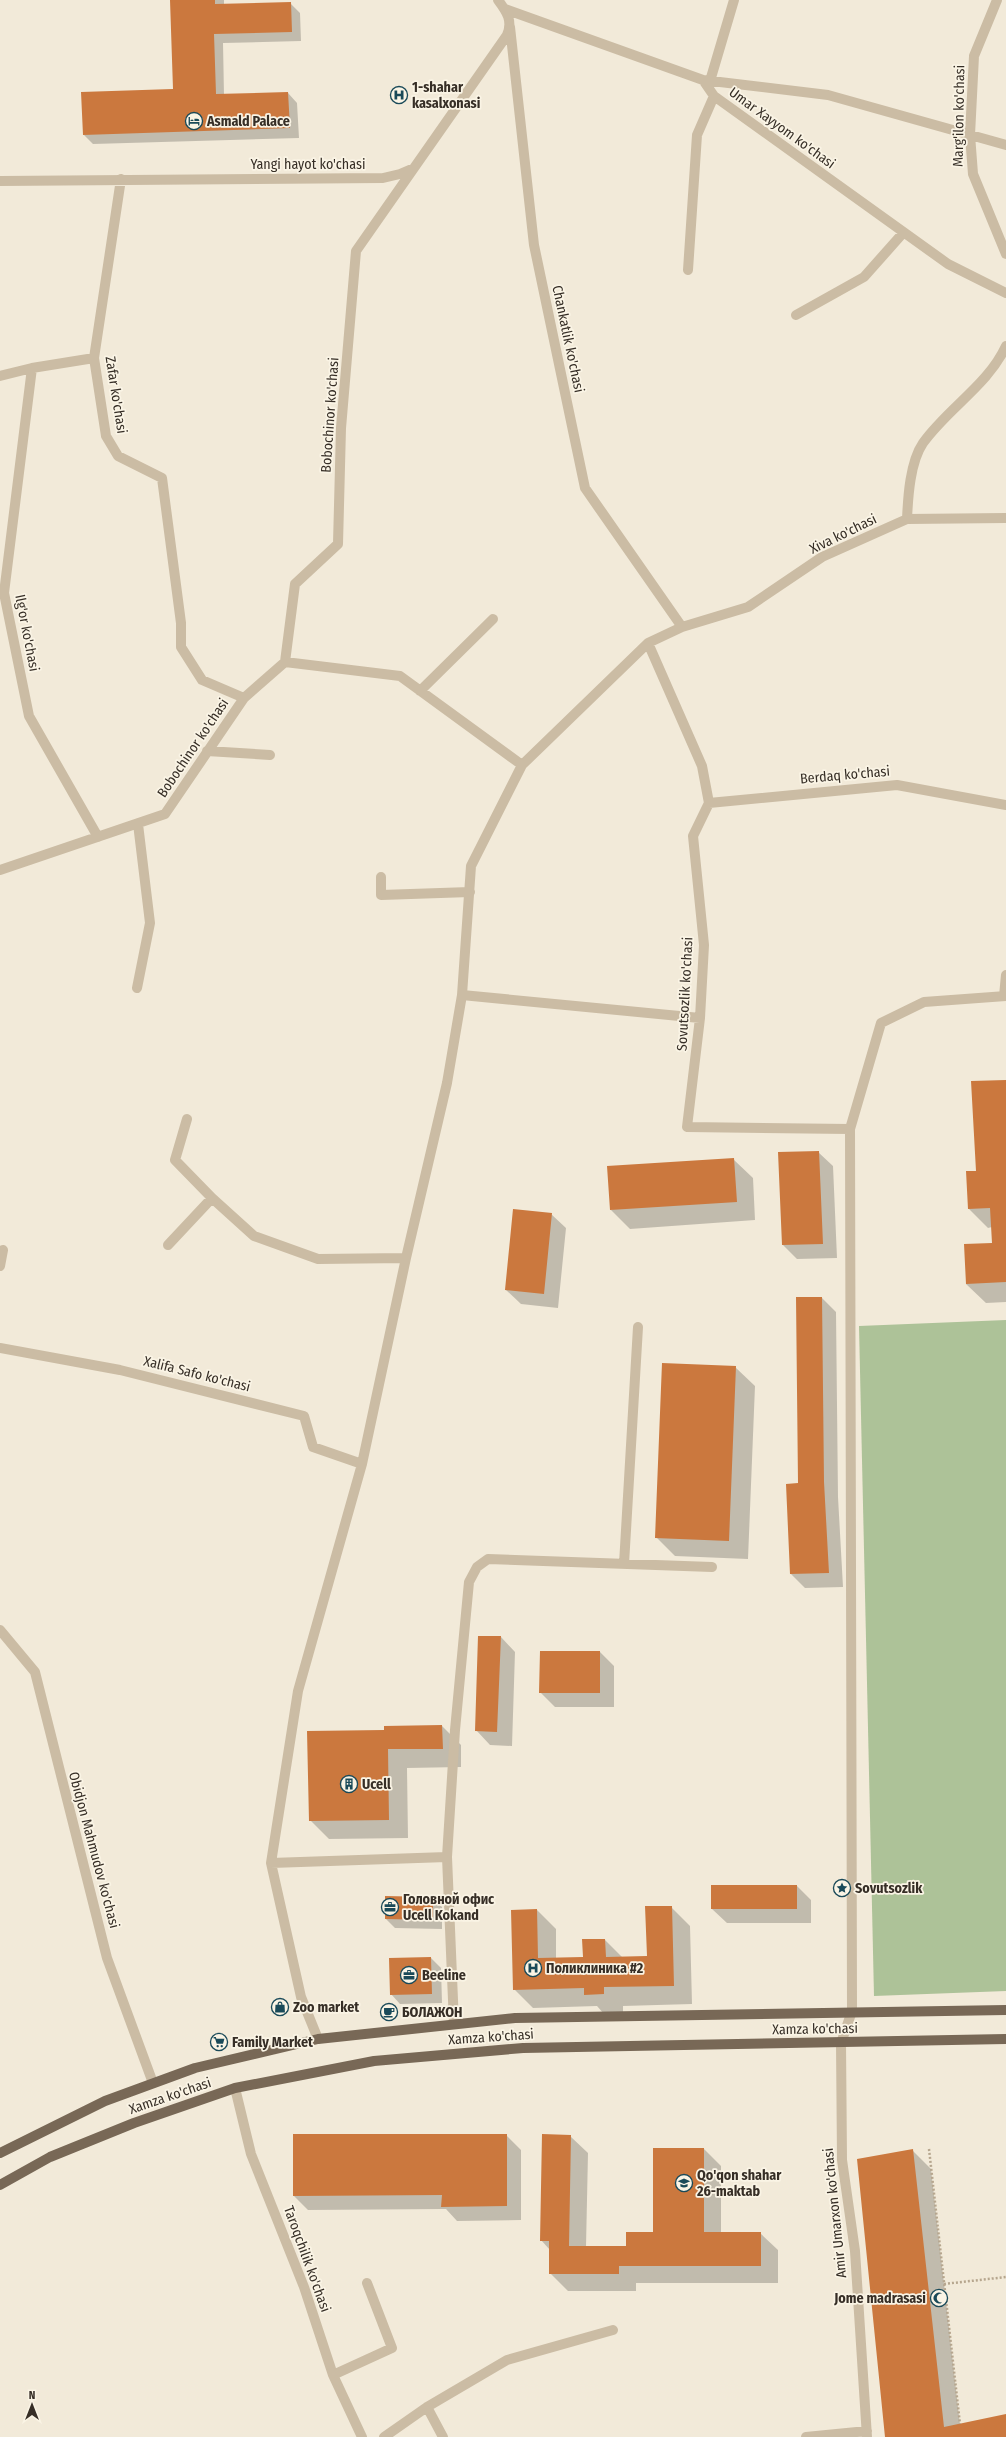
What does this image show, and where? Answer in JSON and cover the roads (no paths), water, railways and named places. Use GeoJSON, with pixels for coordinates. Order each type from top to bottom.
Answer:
{"type":"FeatureCollection","features":[{"type":"Feature","properties":{"kind":"main road","name":"Xamza ko'chasi"},"geometry":{"type":"LineString","coordinates":[[0,2153],[105,2101],[153,2083],[195,2068],[318,2039],[515,2018],[852,2011],[1006,2010]]}},
{"type":"Feature","properties":{"kind":"main road","name":"Xamza ko'chasi"},"geometry":{"type":"LineString","coordinates":[[0,2185],[57,2154],[134,2123],[235,2088],[374,2061],[523,2048],[1006,2039]]}},
{"type":"Feature","properties":{"kind":"street"},"geometry":{"type":"LineString","coordinates":[[414,168],[507,35],[510,27],[509,18],[505,9],[498,0]]}},
{"type":"Feature","properties":{"kind":"street"},"geometry":{"type":"LineString","coordinates":[[706,80],[734,0]]}},
{"type":"Feature","properties":{"kind":"street"},"geometry":{"type":"LineString","coordinates":[[986,0],[992,10]]}},
{"type":"Feature","properties":{"kind":"street","name":"Marg'ilon ko'chasi"},"geometry":{"type":"LineString","coordinates":[[997,0],[974,56],[970,135],[972,174],[1006,254]]}},
{"type":"Feature","properties":{"kind":"street"},"geometry":{"type":"LineString","coordinates":[[505,9],[706,80],[828,95],[1006,145]]}},
{"type":"Feature","properties":{"kind":"street","name":"Chankatlik ko'chasi"},"geometry":{"type":"LineString","coordinates":[[510,27],[534,245],[585,488],[682,627]]}},
{"type":"Feature","properties":{"kind":"street","name":"Umar Xayyom ko'chasi"},"geometry":{"type":"LineString","coordinates":[[706,80],[714,96],[903,233],[948,264],[1006,293]]}},
{"type":"Feature","properties":{"kind":"street"},"geometry":{"type":"LineString","coordinates":[[688,270],[697,135],[714,96]]}},
{"type":"Feature","properties":{"kind":"street","name":"Yangi hayot ko'chasi"},"geometry":{"type":"LineString","coordinates":[[0,180],[384,178],[400,174],[414,168]]}},
{"type":"Feature","properties":{"kind":"street","name":"Bobochinor ko'chasi"},"geometry":{"type":"LineString","coordinates":[[0,870],[165,814],[244,698],[285,662],[295,584],[338,544],[341,428],[356,251],[414,168]]}},
{"type":"Feature","properties":{"kind":"street","name":"Zafar ko'chasi"},"geometry":{"type":"LineString","coordinates":[[121,179],[94,358],[106,436],[118,456],[162,478],[181,623],[181,647],[202,680],[244,698]]}},
{"type":"Feature","properties":{"kind":"street"},"geometry":{"type":"LineString","coordinates":[[796,315],[864,276],[903,233]]}},
{"type":"Feature","properties":{"kind":"street"},"geometry":{"type":"LineString","coordinates":[[907,519],[909,482],[922,444],[998,363],[1006,346]]}},
{"type":"Feature","properties":{"kind":"street"},"geometry":{"type":"LineString","coordinates":[[0,376],[32,368],[94,358]]}},
{"type":"Feature","properties":{"kind":"street","name":"Ilg'or ko'chasi"},"geometry":{"type":"LineString","coordinates":[[32,368],[4,593],[29,716],[98,837]]}},
{"type":"Feature","properties":{"kind":"street","name":"Xiva ko'chasi"},"geometry":{"type":"LineString","coordinates":[[270,1862],[298,1691],[362,1464],[406,1258],[447,1083],[462,995],[472,866],[522,765],[648,643],[682,627],[748,607],[822,557],[907,519],[1006,518]]}},
{"type":"Feature","properties":{"kind":"street"},"geometry":{"type":"LineString","coordinates":[[420,691],[493,620]]}},
{"type":"Feature","properties":{"kind":"street"},"geometry":{"type":"LineString","coordinates":[[648,643],[702,766],[709,803]]}},
{"type":"Feature","properties":{"kind":"street"},"geometry":{"type":"LineString","coordinates":[[285,662],[400,676],[522,765]]}},
{"type":"Feature","properties":{"kind":"street"},"geometry":{"type":"LineString","coordinates":[[207,752],[270,755]]}},
{"type":"Feature","properties":{"kind":"street","name":"Berdaq ko'chasi"},"geometry":{"type":"LineString","coordinates":[[709,803],[897,784],[1006,805]]}},
{"type":"Feature","properties":{"kind":"street","name":"Sovutsozlik ko'chasi"},"geometry":{"type":"LineString","coordinates":[[709,803],[693,836],[704,945],[700,1018],[687,1126],[850,1130]]}},
{"type":"Feature","properties":{"kind":"street"},"geometry":{"type":"LineString","coordinates":[[137,988],[150,923],[138,824]]}},
{"type":"Feature","properties":{"kind":"street"},"geometry":{"type":"LineString","coordinates":[[382,877],[382,895],[470,892]]}},
{"type":"Feature","properties":{"kind":"street"},"geometry":{"type":"LineString","coordinates":[[1005,996],[1006,975]]}},
{"type":"Feature","properties":{"kind":"street"},"geometry":{"type":"LineString","coordinates":[[462,995],[700,1018]]}},
{"type":"Feature","properties":{"kind":"street","name":"Amir Umarxon ko'chasi"},"geometry":{"type":"LineString","coordinates":[[867,2434],[855,2251],[842,2160],[841,2043],[852,2011],[850,1130],[881,1023],[924,1002],[1005,996]]}},
{"type":"Feature","properties":{"kind":"street"},"geometry":{"type":"LineString","coordinates":[[187,1119],[175,1160],[212,1198],[254,1236],[318,1259],[406,1258]]}},
{"type":"Feature","properties":{"kind":"street"},"geometry":{"type":"LineString","coordinates":[[168,1245],[212,1198]]}},
{"type":"Feature","properties":{"kind":"street"},"geometry":{"type":"LineString","coordinates":[[0,1266],[3,1250]]}},
{"type":"Feature","properties":{"kind":"street"},"geometry":{"type":"LineString","coordinates":[[624,1564],[638,1327]]}},
{"type":"Feature","properties":{"kind":"street","name":"Xalifa Safo ko'chasi"},"geometry":{"type":"LineString","coordinates":[[0,1348],[120,1370],[304,1416],[313,1446],[362,1464]]}},
{"type":"Feature","properties":{"kind":"street"},"geometry":{"type":"LineString","coordinates":[[454,2024],[448,1857],[455,1730],[468,1590],[469,1582],[477,1567],[488,1559],[712,1567]]}},
{"type":"Feature","properties":{"kind":"street","name":"Obidjon Mahmudov ko'chasi"},"geometry":{"type":"LineString","coordinates":[[0,1630],[35,1672],[107,1958],[153,2083]]}},
{"type":"Feature","properties":{"kind":"street"},"geometry":{"type":"LineString","coordinates":[[318,2039],[301,1997],[270,1862],[448,1857]]}},
{"type":"Feature","properties":{"kind":"street","name":"Taroqchilik ko'chasi"},"geometry":{"type":"LineString","coordinates":[[235,2088],[251,2154],[304,2287],[332,2375],[362,2437]]}},
{"type":"Feature","properties":{"kind":"street"},"geometry":{"type":"LineString","coordinates":[[332,2375],[392,2348],[367,2283]]}},
{"type":"Feature","properties":{"kind":"street"},"geometry":{"type":"LineString","coordinates":[[384,2437],[427,2407],[507,2360],[613,2330]]}},
{"type":"Feature","properties":{"kind":"street"},"geometry":{"type":"LineString","coordinates":[[427,2407],[443,2437]]}},
{"type":"Feature","properties":{"kind":"street"},"geometry":{"type":"LineString","coordinates":[[806,2437],[867,2434]]}},
{"type":"Feature","properties":{"kind":"place","name":"1-shahar kasalxonasi"},"geometry":{"type":"Point","coordinates":[399,95]}},
{"type":"Feature","properties":{"kind":"place","name":"Asmald Palace"},"geometry":{"type":"Point","coordinates":[194,121]}},
{"type":"Feature","properties":{"kind":"place","name":"Ucell"},"geometry":{"type":"Point","coordinates":[349,1784]}},
{"type":"Feature","properties":{"kind":"place","name":"Sovutsozlik"},"geometry":{"type":"Point","coordinates":[842,1888]}},
{"type":"Feature","properties":{"kind":"place","name":"Головной офис Ucell Kokand"},"geometry":{"type":"Point","coordinates":[390,1907]}},
{"type":"Feature","properties":{"kind":"place","name":"Поликлиника #2"},"geometry":{"type":"Point","coordinates":[533,1968]}},
{"type":"Feature","properties":{"kind":"place","name":"Beeline"},"geometry":{"type":"Point","coordinates":[409,1975]}},
{"type":"Feature","properties":{"kind":"place","name":"Zoo market"},"geometry":{"type":"Point","coordinates":[280,2007]}},
{"type":"Feature","properties":{"kind":"place","name":"БОЛАЖОН"},"geometry":{"type":"Point","coordinates":[389,2012]}},
{"type":"Feature","properties":{"kind":"place","name":"Family Market"},"geometry":{"type":"Point","coordinates":[219,2042]}},
{"type":"Feature","properties":{"kind":"place","name":"Qo'qon shahar 26-maktab"},"geometry":{"type":"Point","coordinates":[684,2183]}},
{"type":"Feature","properties":{"kind":"place","name":"Jome madrasasi"},"geometry":{"type":"Point","coordinates":[939,2298]}}]}
